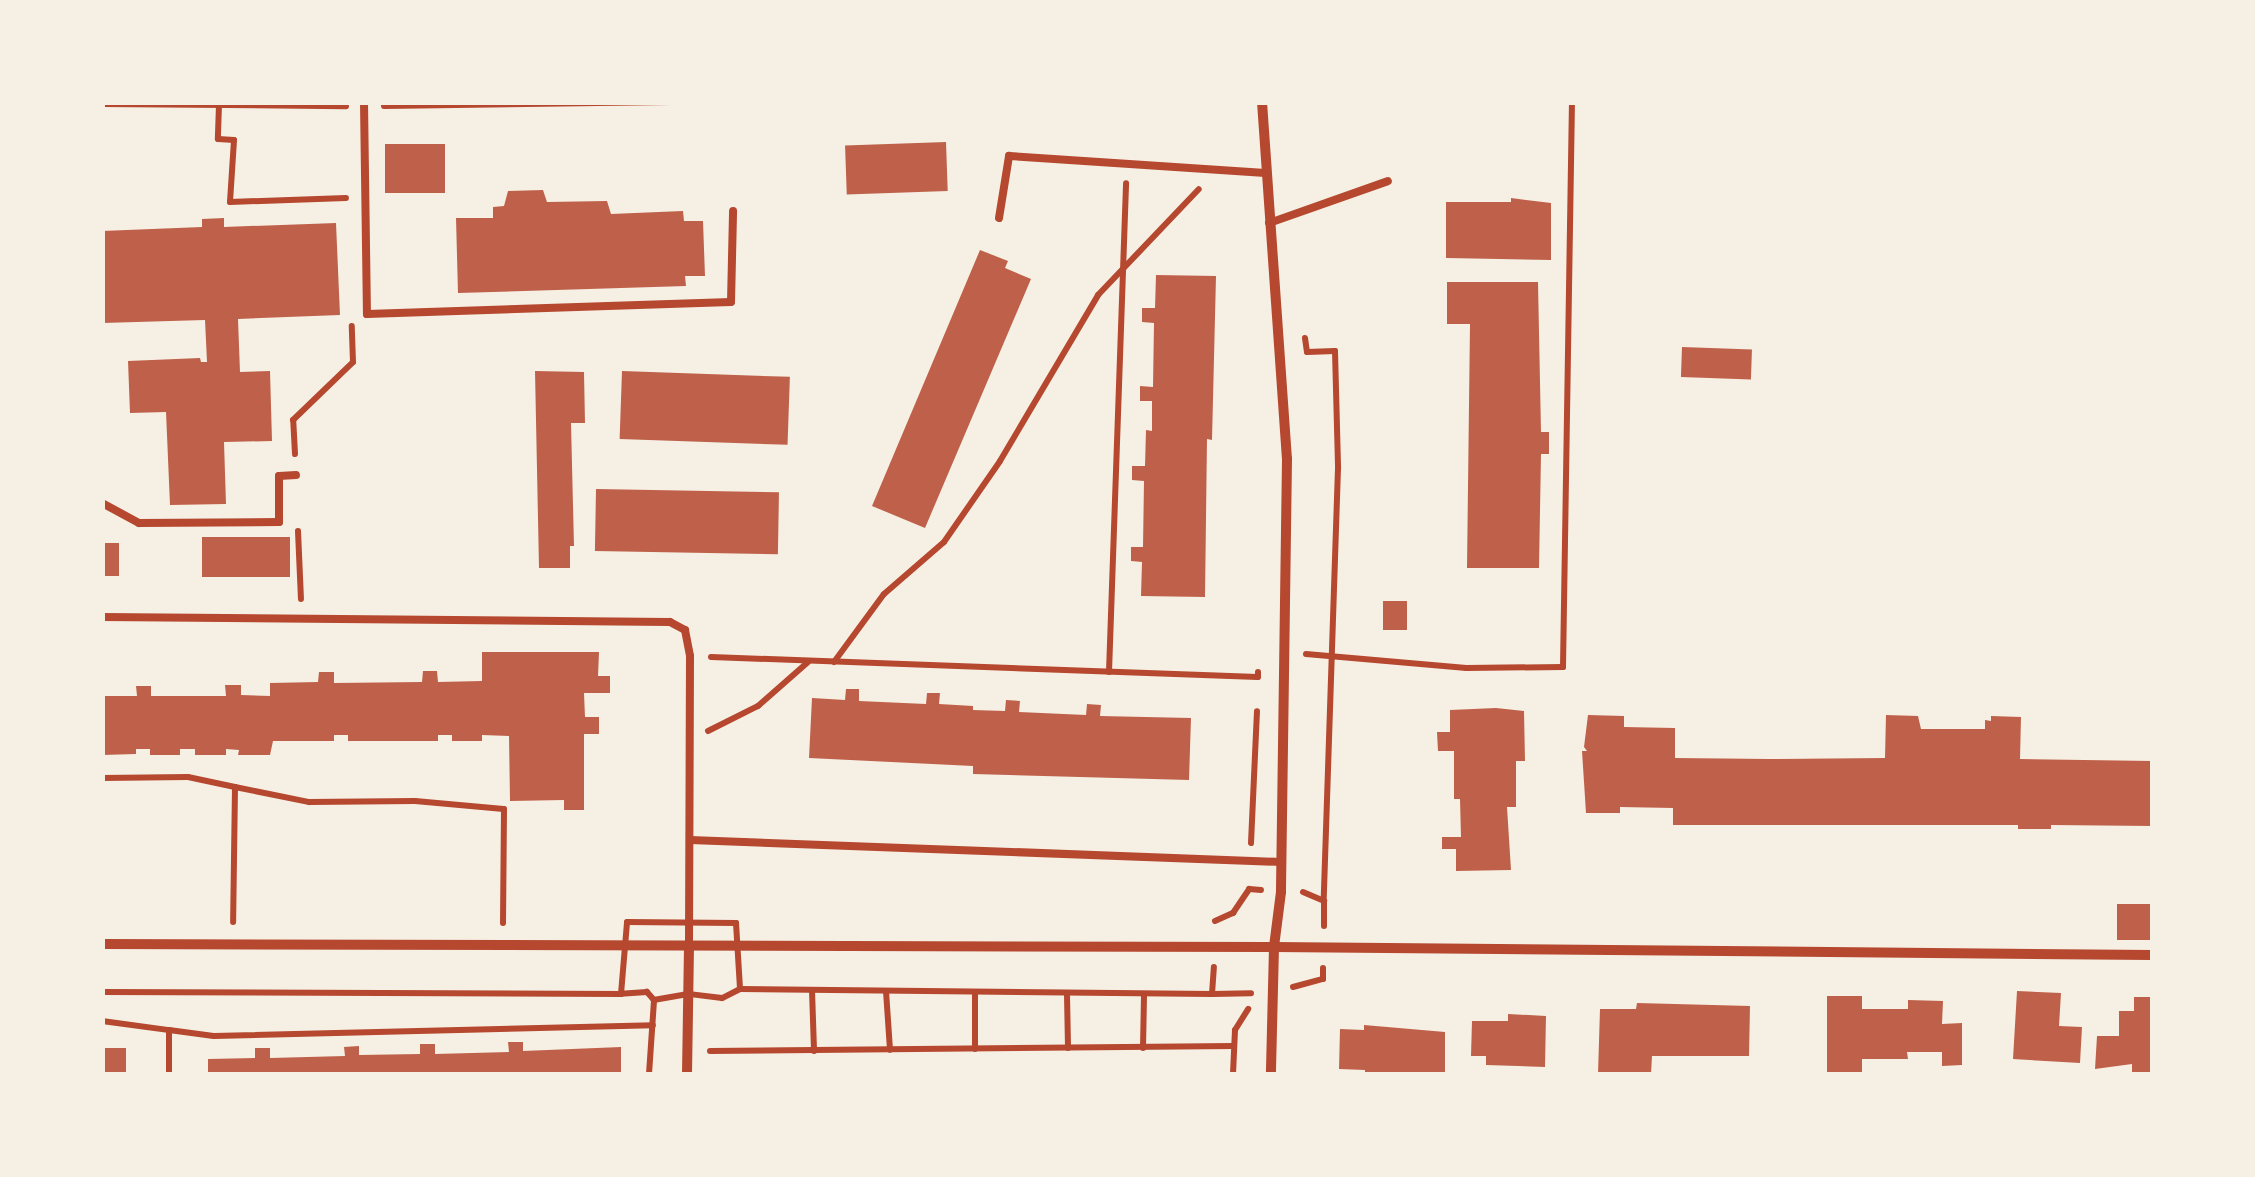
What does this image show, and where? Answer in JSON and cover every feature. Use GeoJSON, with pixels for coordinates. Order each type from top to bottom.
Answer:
{"type":"FeatureCollection","features":[{"type":"Feature","properties":{"kind":"street"},"geometry":{"type":"LineString","coordinates":[[1262,102],[1288,459],[1281,862],[1274,946],[1271,1074]]}},
{"type":"Feature","properties":{"kind":"street"},"geometry":{"type":"LineString","coordinates":[[102,944],[1274,946],[2152,955]]}},
{"type":"Feature","properties":{"kind":"street"},"geometry":{"type":"LineString","coordinates":[[687,1074],[689,947]]}},
{"type":"Feature","properties":{"kind":"lane"},"geometry":{"type":"LineString","coordinates":[[364,102],[367,314],[731,302],[733,212]]}},
{"type":"Feature","properties":{"kind":"lane"},"geometry":{"type":"LineString","coordinates":[[999,218],[1009,156],[1265,173]]}},
{"type":"Feature","properties":{"kind":"lane"},"geometry":{"type":"LineString","coordinates":[[1270,223],[1388,181]]}},
{"type":"Feature","properties":{"kind":"lane"},"geometry":{"type":"LineString","coordinates":[[102,504],[139,523],[279,522],[279,476],[296,475]]}},
{"type":"Feature","properties":{"kind":"lane"},"geometry":{"type":"LineString","coordinates":[[102,617],[670,622],[686,630],[690,656],[689,947]]}},
{"type":"Feature","properties":{"kind":"lane"},"geometry":{"type":"LineString","coordinates":[[690,840],[1281,862]]}},
{"type":"Feature","properties":{"kind":"path"},"geometry":{"type":"LineString","coordinates":[[690,656],[1258,678],[1282,661],[1306,654],[1466,668],[1563,667],[1572,102]]}},
{"type":"Feature","properties":{"kind":"path"},"geometry":{"type":"LineString","coordinates":[[219,105],[218,140],[234,140],[230,202],[350,198],[350,216]]}},
{"type":"Feature","properties":{"kind":"path"},"geometry":{"type":"LineString","coordinates":[[1108,672],[1127,162]]}},
{"type":"Feature","properties":{"kind":"path"},"geometry":{"type":"LineString","coordinates":[[834,662],[884,594],[944,542],[1000,461],[1098,295],[1218,170]]}},
{"type":"Feature","properties":{"kind":"path"},"geometry":{"type":"LineString","coordinates":[[302,602],[293,420],[352,362],[352,307]]}},
{"type":"Feature","properties":{"kind":"path"},"geometry":{"type":"LineString","coordinates":[[1305,332],[1307,352],[1335,352],[1338,468],[1324,902]]}},
{"type":"Feature","properties":{"kind":"path"},"geometry":{"type":"LineString","coordinates":[[1248,889],[1259,658]]}},
{"type":"Feature","properties":{"kind":"path"},"geometry":{"type":"LineString","coordinates":[[690,740],[758,706],[809,661]]}},
{"type":"Feature","properties":{"kind":"path"},"geometry":{"type":"LineString","coordinates":[[102,778],[188,777],[309,802],[414,800],[504,809],[503,922]]}},
{"type":"Feature","properties":{"kind":"path"},"geometry":{"type":"LineString","coordinates":[[232,923],[236,788]]}},
{"type":"Feature","properties":{"kind":"path"},"geometry":{"type":"LineString","coordinates":[[812,990],[814,1050]]}},
{"type":"Feature","properties":{"kind":"path"},"geometry":{"type":"LineString","coordinates":[[886,991],[890,1050]]}},
{"type":"Feature","properties":{"kind":"path"},"geometry":{"type":"LineString","coordinates":[[102,992],[621,994]]}},
{"type":"Feature","properties":{"kind":"path"},"geometry":{"type":"LineString","coordinates":[[974,1049],[975,993]]}},
{"type":"Feature","properties":{"kind":"path"},"geometry":{"type":"LineString","coordinates":[[1234,1074],[1235,1030],[1248,1010],[1247,993]]}},
{"type":"Feature","properties":{"kind":"path"},"geometry":{"type":"LineString","coordinates":[[1067,994],[1068,1048]]}},
{"type":"Feature","properties":{"kind":"path"},"geometry":{"type":"LineString","coordinates":[[1143,1048],[1144,996]]}},
{"type":"Feature","properties":{"kind":"path"},"geometry":{"type":"LineString","coordinates":[[650,1074],[654,1000]]}},
{"type":"Feature","properties":{"kind":"path"},"geometry":{"type":"LineString","coordinates":[[102,1021],[214,1036],[653,1025]]}},
{"type":"Feature","properties":{"kind":"path"},"geometry":{"type":"LineString","coordinates":[[169,1030],[169,1074]]}},
{"type":"Feature","properties":{"kind":"path"},"geometry":{"type":"LineString","coordinates":[[710,1051],[1234,1046]]}},
{"type":"Feature","properties":{"kind":"building"},"geometry":{"type":"Polygon","coordinates":[[[946,142],[948,191],[847,194],[845,146],[946,142]]]}},
{"type":"Feature","properties":{"kind":"building"},"geometry":{"type":"Polygon","coordinates":[[[385,144],[445,144],[445,193],[385,193],[385,144]]]}},
{"type":"Feature","properties":{"kind":"building"},"geometry":{"type":"Polygon","coordinates":[[[543,190],[547,202],[607,201],[611,214],[683,211],[684,221],[703,221],[705,276],[685,276],[686,286],[458,293],[456,218],[493,218],[493,207],[504,206],[508,191],[543,190]]]}},
{"type":"Feature","properties":{"kind":"building"},"geometry":{"type":"Polygon","coordinates":[[[1511,198],[1551,203],[1551,260],[1446,258],[1446,202],[1511,202],[1511,198]]]}},
{"type":"Feature","properties":{"kind":"building"},"geometry":{"type":"Polygon","coordinates":[[[224,218],[224,227],[336,223],[340,315],[238,319],[240,372],[270,371],[272,441],[224,442],[226,504],[170,505],[166,412],[130,413],[128,361],[200,358],[207,362],[205,320],[102,323],[102,231],[202,227],[202,219],[224,218]]]}},
{"type":"Feature","properties":{"kind":"building"},"geometry":{"type":"Polygon","coordinates":[[[980,250],[1008,261],[1005,268],[1031,279],[925,528],[872,506],[980,250]]]}},
{"type":"Feature","properties":{"kind":"building"},"geometry":{"type":"Polygon","coordinates":[[[1156,275],[1216,276],[1212,440],[1207,439],[1205,597],[1141,596],[1142,562],[1131,561],[1131,547],[1143,547],[1144,481],[1132,480],[1132,466],[1145,466],[1146,430],[1152,431],[1152,401],[1140,401],[1140,386],[1153,387],[1154,323],[1142,322],[1142,308],[1155,308],[1156,275]]]}},
{"type":"Feature","properties":{"kind":"building"},"geometry":{"type":"Polygon","coordinates":[[[1447,282],[1538,282],[1541,432],[1549,432],[1549,454],[1541,454],[1539,568],[1467,568],[1470,324],[1447,324],[1447,282]]]}},
{"type":"Feature","properties":{"kind":"building"},"geometry":{"type":"Polygon","coordinates":[[[1682,347],[1752,349],[1751,379],[1681,377],[1682,347]]]}},
{"type":"Feature","properties":{"kind":"building"},"geometry":{"type":"Polygon","coordinates":[[[535,371],[584,372],[585,423],[571,423],[574,546],[570,546],[570,568],[539,568],[535,371]]]}},
{"type":"Feature","properties":{"kind":"building"},"geometry":{"type":"Polygon","coordinates":[[[622,371],[790,377],[788,445],[620,439],[622,371]]]}},
{"type":"Feature","properties":{"kind":"building"},"geometry":{"type":"Polygon","coordinates":[[[596,489],[779,492],[778,554],[595,551],[596,489]]]}},
{"type":"Feature","properties":{"kind":"building"},"geometry":{"type":"Polygon","coordinates":[[[202,537],[290,537],[290,577],[202,577],[202,537]]]}},
{"type":"Feature","properties":{"kind":"building"},"geometry":{"type":"Polygon","coordinates":[[[102,543],[119,543],[119,576],[102,576],[102,543]]]}},
{"type":"Feature","properties":{"kind":"building"},"geometry":{"type":"Polygon","coordinates":[[[1383,601],[1407,601],[1407,630],[1383,630],[1383,601]]]}},
{"type":"Feature","properties":{"kind":"building"},"geometry":{"type":"Polygon","coordinates":[[[482,652],[599,652],[598,676],[610,676],[610,693],[584,693],[585,717],[599,717],[599,734],[584,734],[584,810],[564,810],[564,800],[510,801],[509,736],[482,735],[482,741],[452,741],[452,735],[438,735],[438,741],[348,741],[348,735],[334,735],[334,741],[273,741],[270,755],[238,755],[239,750],[226,749],[226,755],[195,755],[195,749],[180,749],[180,755],[150,755],[150,749],[136,749],[136,754],[102,755],[102,696],[137,696],[136,686],[151,686],[151,696],[226,696],[225,685],[241,685],[241,695],[270,696],[270,683],[318,682],[319,672],[334,672],[334,683],[422,682],[423,671],[437,671],[438,682],[482,681],[482,652]]]}},
{"type":"Feature","properties":{"kind":"building"},"geometry":{"type":"Polygon","coordinates":[[[846,689],[859,689],[859,701],[926,704],[927,693],[940,693],[939,704],[973,706],[973,710],[1005,711],[1006,700],[1020,701],[1019,712],[1086,715],[1087,704],[1101,705],[1100,716],[1191,718],[1189,780],[973,774],[973,766],[809,758],[812,698],[845,700],[846,689]]]}},
{"type":"Feature","properties":{"kind":"building"},"geometry":{"type":"Polygon","coordinates":[[[1450,710],[1524,711],[1525,761],[1516,761],[1516,807],[1507,807],[1511,870],[1456,871],[1456,849],[1442,849],[1442,837],[1461,837],[1460,799],[1454,799],[1454,751],[1438,751],[1437,732],[1450,732],[1450,710]]]}},
{"type":"Feature","properties":{"kind":"building"},"geometry":{"type":"Polygon","coordinates":[[[1588,715],[1624,716],[1624,727],[1675,728],[1675,758],[1769,759],[1885,758],[1886,715],[1918,716],[1921,729],[1985,729],[1985,720],[1991,721],[1991,716],[2021,717],[2020,759],[2152,761],[2152,826],[2051,825],[2051,829],[2018,829],[2018,825],[1673,825],[1673,808],[1620,807],[1620,813],[1586,813],[1582,751],[1587,751],[1584,747],[1588,715]]]}},
{"type":"Feature","properties":{"kind":"building"},"geometry":{"type":"Polygon","coordinates":[[[2117,904],[2152,904],[2152,940],[2117,940],[2117,904]]]}},
{"type":"Feature","properties":{"kind":"building"},"geometry":{"type":"Polygon","coordinates":[[[2017,991],[2061,993],[2059,1026],[2082,1027],[2080,1063],[2013,1059],[2017,991]]]}},
{"type":"Feature","properties":{"kind":"building"},"geometry":{"type":"Polygon","coordinates":[[[1827,996],[1862,996],[1862,1009],[1908,1009],[1908,1000],[1943,1001],[1942,1024],[1962,1023],[1962,1065],[1942,1066],[1942,1052],[1907,1052],[1908,1059],[1862,1059],[1862,1074],[1827,1074],[1827,996]]]}},
{"type":"Feature","properties":{"kind":"building"},"geometry":{"type":"Polygon","coordinates":[[[2134,997],[2152,997],[2152,1074],[2132,1074],[2132,1064],[2095,1069],[2097,1036],[2119,1036],[2119,1011],[2134,1011],[2134,997]]]}},
{"type":"Feature","properties":{"kind":"building"},"geometry":{"type":"Polygon","coordinates":[[[1637,1003],[1750,1006],[1749,1056],[1652,1056],[1651,1074],[1598,1074],[1600,1009],[1636,1009],[1637,1003]]]}},
{"type":"Feature","properties":{"kind":"building"},"geometry":{"type":"Polygon","coordinates":[[[1508,1014],[1546,1016],[1545,1067],[1486,1065],[1486,1056],[1471,1056],[1472,1021],[1508,1021],[1508,1014]]]}},
{"type":"Feature","properties":{"kind":"building"},"geometry":{"type":"Polygon","coordinates":[[[1364,1025],[1445,1032],[1445,1072],[1365,1074],[1365,1070],[1339,1069],[1340,1029],[1364,1030],[1364,1025]]]}},
{"type":"Feature","properties":{"kind":"building"},"geometry":{"type":"Polygon","coordinates":[[[508,1042],[523,1042],[523,1051],[621,1047],[621,1074],[208,1074],[208,1059],[255,1058],[255,1048],[270,1048],[270,1058],[345,1056],[344,1047],[359,1046],[359,1055],[420,1054],[420,1044],[435,1044],[435,1054],[509,1052],[508,1042]]]}},
{"type":"Feature","properties":{"kind":"building"},"geometry":{"type":"Polygon","coordinates":[[[102,1048],[126,1048],[126,1074],[102,1074],[102,1048]]]}}]}
